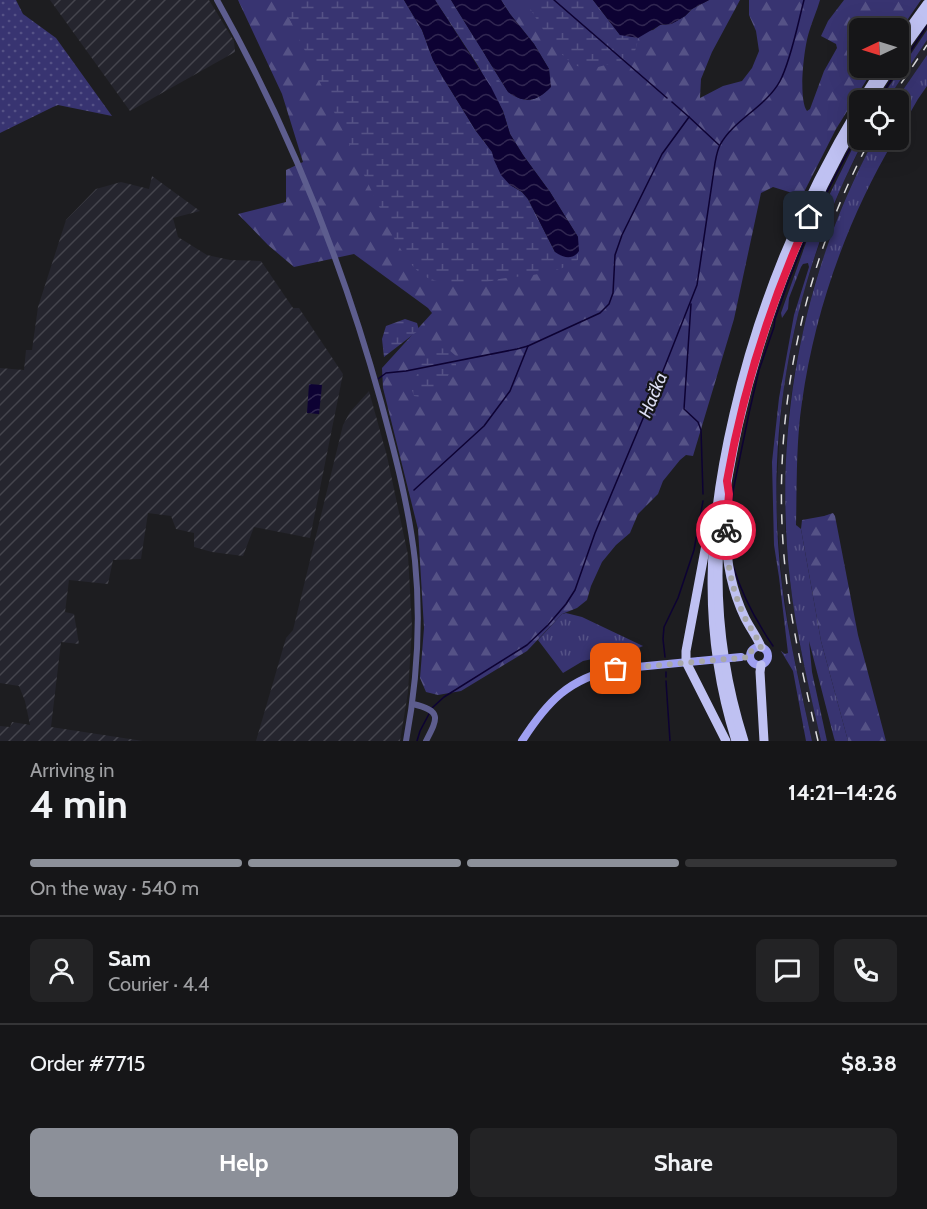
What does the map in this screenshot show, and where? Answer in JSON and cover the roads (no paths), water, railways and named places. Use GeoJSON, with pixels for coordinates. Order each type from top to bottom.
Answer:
{"type":"FeatureCollection","features":[{"type":"Feature","properties":{"kind":"highway"},"geometry":{"type":"LineString","coordinates":[[909,29],[927,4]]}},
{"type":"Feature","properties":{"kind":"highway"},"geometry":{"type":"LineString","coordinates":[[909,41],[927,16]]}},
{"type":"Feature","properties":{"kind":"highway"},"geometry":{"type":"LineString","coordinates":[[744,741],[727,674],[719,596],[719,544],[726,449],[755,336],[774,280],[812,193],[849,124]]}},
{"type":"Feature","properties":{"kind":"highway"},"geometry":{"type":"LineString","coordinates":[[736,741],[726,704],[717,651],[712,597],[715,518],[745,396],[781,282],[818,196],[849,138]]}},
{"type":"Feature","properties":{"kind":"highway"},"geometry":{"type":"LineString","coordinates":[[724,480],[729,494],[726,534],[729,571],[745,618],[761,647]]}},
{"type":"Feature","properties":{"kind":"highway"},"geometry":{"type":"LineString","coordinates":[[724,480],[716,488],[686,651],[686,662],[726,741]]}},
{"type":"Feature","properties":{"kind":"highway"},"geometry":{"type":"LineString","coordinates":[[761,665],[764,741]]}},
{"type":"Feature","properties":{"kind":"main road"},"geometry":{"type":"LineString","coordinates":[[522,741],[535,720],[551,702],[567,689],[595,674],[616,669],[745,657],[754,648],[761,647],[766,651],[768,657],[761,665],[745,657]]}},
{"type":"Feature","properties":{"kind":"street"},"geometry":{"type":"LineString","coordinates":[[217,0],[245,51],[306,186],[342,280],[378,392],[402,482],[414,553],[418,611],[413,704],[406,741]]}},
{"type":"Feature","properties":{"kind":"street"},"geometry":{"type":"LineString","coordinates":[[413,704],[434,713],[435,722],[426,741]]}},
{"type":"Feature","properties":{"kind":"water"},"geometry":{"type":"Polygon","coordinates":[[[404,0],[435,0],[491,87],[503,111],[510,134],[578,237],[579,251],[577,254],[565,257],[555,252],[528,199],[501,175],[492,152],[476,131],[433,60],[422,30],[404,0]]]}},
{"type":"Feature","properties":{"kind":"water"},"geometry":{"type":"Polygon","coordinates":[[[451,0],[501,0],[534,44],[549,69],[551,87],[541,96],[530,100],[508,92],[451,0]]]}},
{"type":"Feature","properties":{"kind":"water"},"geometry":{"type":"Polygon","coordinates":[[[593,0],[709,0],[692,9],[677,21],[660,25],[638,38],[620,35],[593,0]]]}},
{"type":"Feature","properties":{"kind":"water"},"geometry":{"type":"Polygon","coordinates":[[[309,384],[322,385],[319,414],[307,413],[309,384]]]}},
{"type":"Feature","properties":{"kind":"waterway"},"geometry":{"type":"LineString","coordinates":[[554,0],[667,98]]}},
{"type":"Feature","properties":{"kind":"waterway","name":"Hačka"},"geometry":{"type":"LineString","coordinates":[[432,708],[444,697],[527,645],[548,625],[575,590],[595,533],[697,285],[719,147],[733,128],[767,98],[780,81],[791,52],[804,0]]}},
{"type":"Feature","properties":{"kind":"waterway"},"geometry":{"type":"LineString","coordinates":[[885,90],[927,26]]}},
{"type":"Feature","properties":{"kind":"waterway"},"geometry":{"type":"LineString","coordinates":[[672,102],[689,117]]}},
{"type":"Feature","properties":{"kind":"waterway"},"geometry":{"type":"LineString","coordinates":[[414,490],[484,426],[510,391],[528,346],[600,313],[609,304],[613,293],[615,255],[622,235],[662,154],[689,117],[719,145]]}},
{"type":"Feature","properties":{"kind":"waterway"},"geometry":{"type":"LineString","coordinates":[[730,529],[733,491],[749,413],[759,370],[775,319],[813,223],[849,150]]}},
{"type":"Feature","properties":{"kind":"waterway"},"geometry":{"type":"LineString","coordinates":[[691,304],[684,409],[698,422],[701,430],[703,494]]}},
{"type":"Feature","properties":{"kind":"waterway"},"geometry":{"type":"LineString","coordinates":[[378,379],[386,373],[528,346]]}},
{"type":"Feature","properties":{"kind":"waterway"},"geometry":{"type":"LineString","coordinates":[[665,657],[664,627],[678,598],[694,550],[703,501]]}},
{"type":"Feature","properties":{"kind":"waterway"},"geometry":{"type":"LineString","coordinates":[[733,566],[750,607],[773,646]]}},
{"type":"Feature","properties":{"kind":"waterway"},"geometry":{"type":"LineString","coordinates":[[666,672],[666,677]]}},
{"type":"Feature","properties":{"kind":"waterway"},"geometry":{"type":"LineString","coordinates":[[666,681],[670,741]]}},
{"type":"Feature","properties":{"kind":"waterway","name":"Hačka"},"geometry":{"type":"LineString","coordinates":[[417,741],[430,712]]}},
{"type":"Feature","properties":{"kind":"railway"},"geometry":{"type":"LineString","coordinates":[[897,90],[927,45]]}},
{"type":"Feature","properties":{"kind":"railway"},"geometry":{"type":"LineString","coordinates":[[818,741],[787,585],[782,528],[782,470],[786,413],[794,356],[807,300],[824,245],[845,191],[865,150]]}}]}
